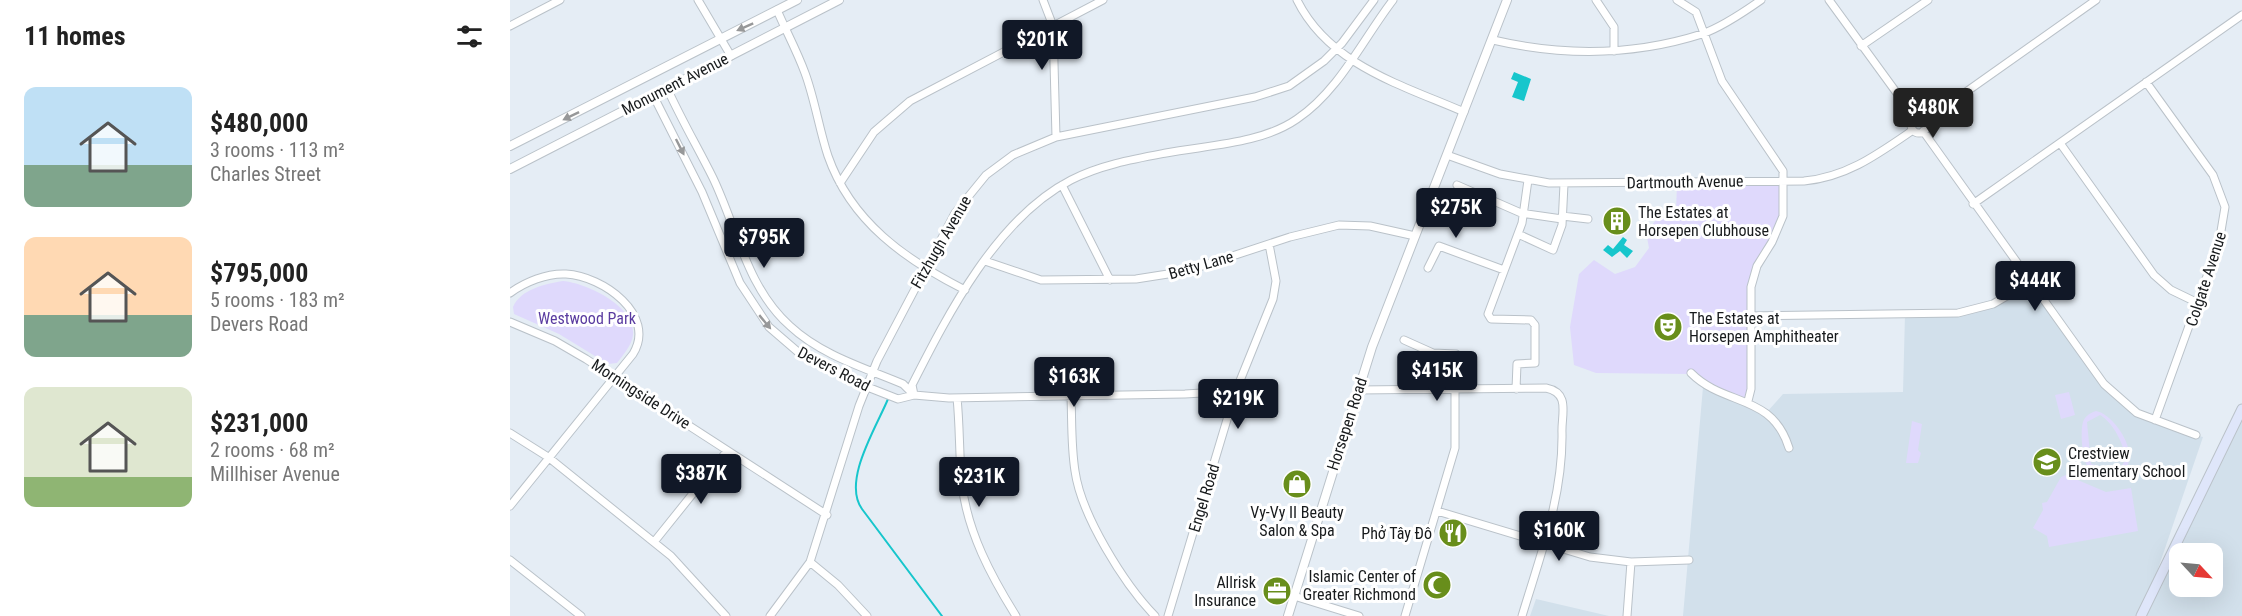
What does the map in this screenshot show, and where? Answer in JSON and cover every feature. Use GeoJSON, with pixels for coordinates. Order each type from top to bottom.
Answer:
{"type":"FeatureCollection","features":[{"type":"Feature","properties":{"kind":"main road"},"geometry":{"type":"LineString","coordinates":[[2141,616],[2242,409]]}},
{"type":"Feature","properties":{"kind":"street"},"geometry":{"type":"LineString","coordinates":[[510,26],[560,0]]}},
{"type":"Feature","properties":{"kind":"street"},"geometry":{"type":"LineString","coordinates":[[698,0],[731,56]]}},
{"type":"Feature","properties":{"kind":"street","name":"Monument Avenue"},"geometry":{"type":"LineString","coordinates":[[510,146],[796,0]]}},
{"type":"Feature","properties":{"kind":"street","name":"Monument Avenue"},"geometry":{"type":"LineString","coordinates":[[510,169],[839,0]]}},
{"type":"Feature","properties":{"kind":"street"},"geometry":{"type":"LineString","coordinates":[[1043,0],[1053,26],[1056,137]]}},
{"type":"Feature","properties":{"kind":"street"},"geometry":{"type":"LineString","coordinates":[[840,183],[874,132],[892,113],[923,93],[1103,0]]}},
{"type":"Feature","properties":{"kind":"street"},"geometry":{"type":"LineString","coordinates":[[1297,0],[1312,25],[1336,49],[1389,80],[1464,112]]}},
{"type":"Feature","properties":{"kind":"street","name":"Fitzhugh Avenue"},"geometry":{"type":"LineString","coordinates":[[770,616],[810,562],[872,372],[959,207],[986,176],[1013,155],[1056,137],[1273,92],[1301,80],[1336,49],[1374,0]]}},
{"type":"Feature","properties":{"kind":"street"},"geometry":{"type":"LineString","coordinates":[[914,395],[912,385],[965,290],[985,261],[1009,229],[1062,185],[1109,166],[1261,135],[1286,126],[1320,100],[1393,0]]}},
{"type":"Feature","properties":{"kind":"street","name":"Horsepen Road"},"geometry":{"type":"LineString","coordinates":[[1288,616],[1358,390],[1507,0]]}},
{"type":"Feature","properties":{"kind":"street"},"geometry":{"type":"LineString","coordinates":[[1596,0],[1614,27],[1614,51]]}},
{"type":"Feature","properties":{"kind":"street"},"geometry":{"type":"LineString","coordinates":[[1677,0],[1696,12],[1722,81],[1778,160],[1785,181],[1783,216],[1754,275],[1750,316],[1751,389],[1748,401]]}},
{"type":"Feature","properties":{"kind":"street"},"geometry":{"type":"LineString","coordinates":[[1493,40],[1557,51],[1614,51],[1651,47],[1704,33],[1753,2],[1761,0]]}},
{"type":"Feature","properties":{"kind":"street"},"geometry":{"type":"LineString","coordinates":[[1829,0],[1915,118],[1926,121]]}},
{"type":"Feature","properties":{"kind":"street"},"geometry":{"type":"LineString","coordinates":[[1861,46],[1928,0]]}},
{"type":"Feature","properties":{"kind":"street"},"geometry":{"type":"LineString","coordinates":[[1923,131],[1926,121],[2096,0]]}},
{"type":"Feature","properties":{"kind":"street"},"geometry":{"type":"LineString","coordinates":[[777,10],[805,72],[829,158],[848,198],[873,228],[892,246],[925,268],[965,290]]}},
{"type":"Feature","properties":{"kind":"street"},"geometry":{"type":"LineString","coordinates":[[1973,204],[2242,15]]}},
{"type":"Feature","properties":{"kind":"street"},"geometry":{"type":"LineString","coordinates":[[649,77],[655,94]]}},
{"type":"Feature","properties":{"kind":"street","name":"Colgate Avenue"},"geometry":{"type":"LineString","coordinates":[[2146,82],[2213,175],[2223,198],[2224,225],[2155,420]]}},
{"type":"Feature","properties":{"kind":"street","name":"Devers Road"},"geometry":{"type":"LineString","coordinates":[[667,88],[713,179],[754,278],[781,317],[818,346],[903,384],[914,395]]}},
{"type":"Feature","properties":{"kind":"street","name":"Devers Road"},"geometry":{"type":"LineString","coordinates":[[655,94],[753,307],[769,327],[798,352],[866,386],[898,399],[914,395],[957,398],[1236,391]]}},
{"type":"Feature","properties":{"kind":"street"},"geometry":{"type":"LineString","coordinates":[[1915,118],[1911,124],[1913,130],[1923,131],[2029,283],[2104,384],[2137,413],[2196,435]]}},
{"type":"Feature","properties":{"kind":"street","name":"Dartmouth Avenue"},"geometry":{"type":"LineString","coordinates":[[1447,155],[1492,172],[1528,180],[1564,184],[1817,180],[1858,166],[1913,130]]}},
{"type":"Feature","properties":{"kind":"street"},"geometry":{"type":"LineString","coordinates":[[2060,143],[2154,275],[2171,290],[2198,303]]}},
{"type":"Feature","properties":{"kind":"street"},"geometry":{"type":"LineString","coordinates":[[1516,389],[1516,364],[1535,363],[1535,325],[1531,320],[1491,319],[1488,310],[1518,234],[1524,213],[1528,180]]}},
{"type":"Feature","properties":{"kind":"street"},"geometry":{"type":"LineString","coordinates":[[1518,234],[1553,250],[1562,218],[1564,184]]}},
{"type":"Feature","properties":{"kind":"street"},"geometry":{"type":"LineString","coordinates":[[1062,185],[1110,280]]}},
{"type":"Feature","properties":{"kind":"street"},"geometry":{"type":"LineString","coordinates":[[1457,185],[1524,213],[1588,219]]}},
{"type":"Feature","properties":{"kind":"street"},"geometry":{"type":"LineString","coordinates":[[717,227],[731,222]]}},
{"type":"Feature","properties":{"kind":"street","name":"Betty Lane"},"geometry":{"type":"LineString","coordinates":[[985,261],[1041,280],[1110,280],[1171,275],[1339,225],[1370,226],[1415,236]]}},
{"type":"Feature","properties":{"kind":"street","name":"Engel Road"},"geometry":{"type":"LineString","coordinates":[[1168,616],[1236,391],[1262,329],[1275,289],[1275,270],[1269,244]]}},
{"type":"Feature","properties":{"kind":"street"},"geometry":{"type":"LineString","coordinates":[[1428,268],[1440,246],[1504,270]]}},
{"type":"Feature","properties":{"kind":"street"},"geometry":{"type":"LineString","coordinates":[[510,292],[542,278],[570,274],[594,282],[623,301],[635,315],[640,336],[637,348],[615,377],[510,506]]}},
{"type":"Feature","properties":{"kind":"street"},"geometry":{"type":"LineString","coordinates":[[1750,316],[1958,313],[1993,304],[2029,283]]}},
{"type":"Feature","properties":{"kind":"street","name":"Morningside Drive"},"geometry":{"type":"LineString","coordinates":[[510,322],[555,341],[615,377],[827,514]]}},
{"type":"Feature","properties":{"kind":"street"},"geometry":{"type":"LineString","coordinates":[[1404,340],[1433,352],[1456,354],[1459,380],[1455,390],[1457,425],[1455,448],[1405,616]]}},
{"type":"Feature","properties":{"kind":"street"},"geometry":{"type":"LineString","coordinates":[[1691,373],[1707,387],[1748,401],[1772,418],[1783,433],[1789,448]]}},
{"type":"Feature","properties":{"kind":"street"},"geometry":{"type":"LineString","coordinates":[[1358,390],[1516,389],[1555,390],[1560,395],[1564,408],[1560,482],[1522,616]]}},
{"type":"Feature","properties":{"kind":"street"},"geometry":{"type":"LineString","coordinates":[[1071,396],[1075,471],[1083,503],[1092,523],[1137,594],[1155,616]]}},
{"type":"Feature","properties":{"kind":"street"},"geometry":{"type":"LineString","coordinates":[[957,398],[962,483],[969,518],[986,564],[1016,616]]}},
{"type":"Feature","properties":{"kind":"street"},"geometry":{"type":"LineString","coordinates":[[510,433],[548,457],[654,542],[687,571],[726,616]]}},
{"type":"Feature","properties":{"kind":"street"},"geometry":{"type":"LineString","coordinates":[[654,542],[728,451]]}},
{"type":"Feature","properties":{"kind":"street"},"geometry":{"type":"LineString","coordinates":[[1437,511],[1590,557],[1631,562],[1689,560]]}},
{"type":"Feature","properties":{"kind":"street"},"geometry":{"type":"LineString","coordinates":[[510,560],[581,616]]}},
{"type":"Feature","properties":{"kind":"street"},"geometry":{"type":"LineString","coordinates":[[810,562],[838,585],[867,616]]}},
{"type":"Feature","properties":{"kind":"street"},"geometry":{"type":"LineString","coordinates":[[1627,616],[1631,562]]}},
{"type":"Feature","properties":{"kind":"street"},"geometry":{"type":"LineString","coordinates":[[1294,596],[1359,616]]}},
{"type":"Feature","properties":{"kind":"shaded area"},"geometry":{"type":"Polygon","coordinates":[[[2029,282],[2119,400],[2171,429],[2203,437],[2146,604],[2169,557],[2169,597],[2223,597],[2223,543],[2176,543],[2242,409],[2242,616],[1683,616],[1703,387],[1767,412],[1783,394],[1903,392],[1905,314],[1944,314],[1989,306],[2029,282]]]}},
{"type":"Feature","properties":{"kind":"shaded area"},"geometry":{"type":"Polygon","coordinates":[[[1536,599],[1609,616],[1530,616],[1536,599]]]}},
{"type":"Feature","properties":{"kind":"green space"},"geometry":{"type":"Polygon","coordinates":[[[1785,182],[1783,211],[1752,282],[1750,401],[1703,387],[1690,374],[1596,373],[1574,365],[1570,327],[1579,274],[1594,260],[1615,274],[1635,267],[1649,248],[1646,232],[1656,220],[1672,217],[1676,213],[1677,183],[1785,182]]]}},
{"type":"Feature","properties":{"kind":"green space","name":"Westwood Park"},"geometry":{"type":"Polygon","coordinates":[[[563,281],[596,291],[608,298],[627,315],[632,324],[633,335],[627,350],[617,363],[608,364],[559,334],[514,314],[513,307],[522,296],[541,286],[563,281]]]}},
{"type":"Feature","properties":{"kind":"green space"},"geometry":{"type":"Polygon","coordinates":[[[2069,392],[2075,415],[2061,419],[2055,395],[2069,392]]]}},
{"type":"Feature","properties":{"kind":"green space"},"geometry":{"type":"Polygon","coordinates":[[[2096,411],[2110,419],[2127,445],[2128,463],[2120,473],[2112,475],[2100,473],[2089,468],[2085,459],[2082,446],[2083,422],[2088,415],[2096,411]],[[2100,415],[2087,422],[2091,464],[2118,471],[2125,461],[2125,455],[2114,429],[2100,415]]]}},
{"type":"Feature","properties":{"kind":"green space"},"geometry":{"type":"Polygon","coordinates":[[[1912,421],[1922,424],[1918,450],[1921,453],[1918,463],[1906,463],[1912,421]]]}},
{"type":"Feature","properties":{"kind":"green space"},"geometry":{"type":"Polygon","coordinates":[[[2066,475],[2106,492],[2131,488],[2138,531],[2049,547],[2047,536],[2033,528],[2043,510],[2042,503],[2047,502],[2061,477],[2066,475]]]}},
{"type":"Feature","properties":{"kind":"water"},"geometry":{"type":"Polygon","coordinates":[[[1514,72],[1531,79],[1524,101],[1512,97],[1518,82],[1511,79],[1514,72]]]}},
{"type":"Feature","properties":{"kind":"water"},"geometry":{"type":"Polygon","coordinates":[[[1623,237],[1627,240],[1624,245],[1633,251],[1627,258],[1620,251],[1612,257],[1603,250],[1608,245],[1613,249],[1623,237]]]}},
{"type":"Feature","properties":{"kind":"waterway"},"geometry":{"type":"LineString","coordinates":[[888,399],[863,454],[856,484],[857,497],[862,509],[942,616]]}},
{"type":"Feature","properties":{"kind":"place","name":"The Estates at Horsepen Clubhouse"},"geometry":{"type":"Point","coordinates":[1617,221]}},
{"type":"Feature","properties":{"kind":"place","name":"The Estates at Horsepen Amphitheater"},"geometry":{"type":"Point","coordinates":[1668,327]}},
{"type":"Feature","properties":{"kind":"place","name":"Crestview Elementary School"},"geometry":{"type":"Point","coordinates":[2047,462]}},
{"type":"Feature","properties":{"kind":"place","name":"Vy-Vy II Beauty Salon & Spa"},"geometry":{"type":"Point","coordinates":[1297,484]}},
{"type":"Feature","properties":{"kind":"place","name":"Phở Tây Đô"},"geometry":{"type":"Point","coordinates":[1453,533]}},
{"type":"Feature","properties":{"kind":"place","name":"Islamic Center of Greater Richmond"},"geometry":{"type":"Point","coordinates":[1437,585]}},
{"type":"Feature","properties":{"kind":"place","name":"Allrisk Insurance"},"geometry":{"type":"Point","coordinates":[1277,591]}}]}
